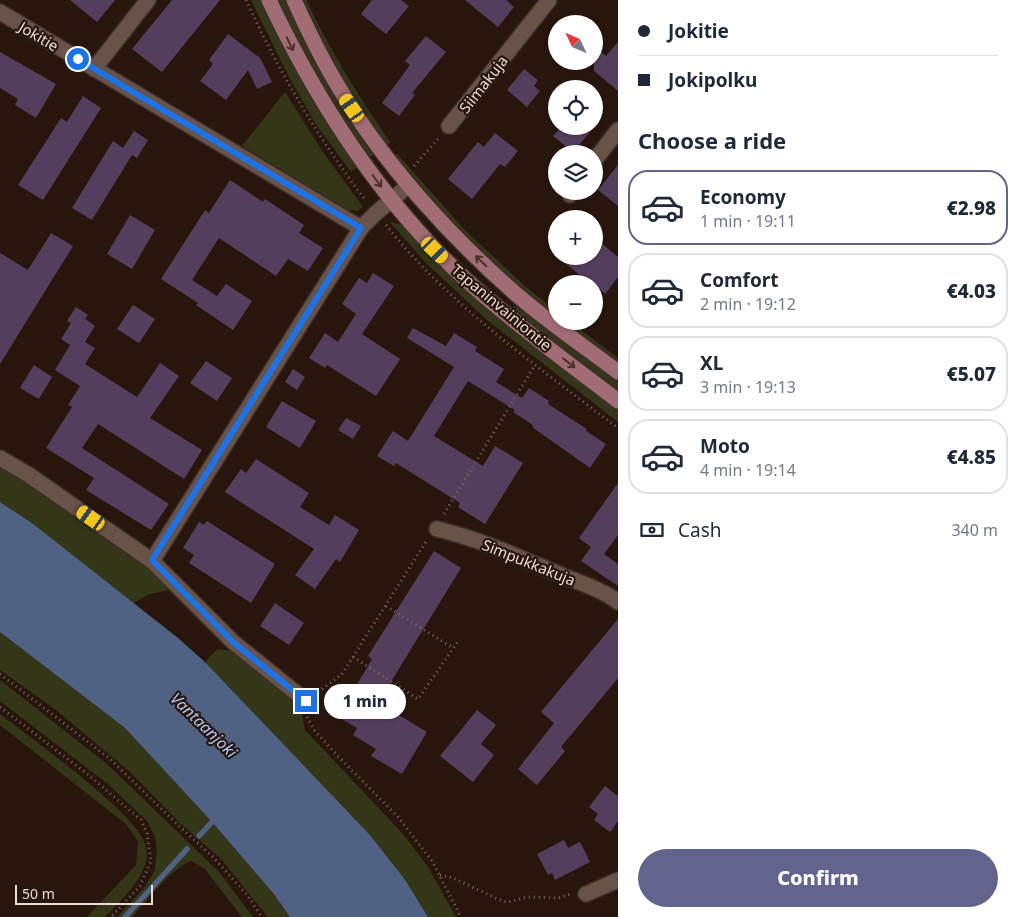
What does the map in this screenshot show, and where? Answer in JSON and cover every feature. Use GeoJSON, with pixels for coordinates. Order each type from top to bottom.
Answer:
{"type":"FeatureCollection","features":[{"type":"Feature","properties":{"kind":"main road","name":"Tapaninvainiontie"},"geometry":{"type":"LineString","coordinates":[[269,0],[291,47],[324,106],[391,200],[435,250],[475,288],[518,324],[618,401]]}},
{"type":"Feature","properties":{"kind":"main road","name":"Tapaninvainiontie"},"geometry":{"type":"LineString","coordinates":[[294,0],[310,34],[342,92],[385,155],[409,185],[450,231],[516,294],[618,372]]}},
{"type":"Feature","properties":{"kind":"street"},"geometry":{"type":"LineString","coordinates":[[94,69],[148,0]]}},
{"type":"Feature","properties":{"kind":"street","name":"Siimakuja"},"geometry":{"type":"LineString","coordinates":[[449,126],[549,0]]}},
{"type":"Feature","properties":{"kind":"street","name":"Jokitie"},"geometry":{"type":"LineString","coordinates":[[0,12],[361,228]]}},
{"type":"Feature","properties":{"kind":"street"},"geometry":{"type":"LineString","coordinates":[[603,149],[618,130]]}},
{"type":"Feature","properties":{"kind":"street"},"geometry":{"type":"LineString","coordinates":[[152,560],[361,228],[409,185]]}},
{"type":"Feature","properties":{"kind":"street"},"geometry":{"type":"LineString","coordinates":[[0,458],[29,475],[152,560],[233,642],[306,701]]}},
{"type":"Feature","properties":{"kind":"street","name":"Simpukkakuja"},"geometry":{"type":"LineString","coordinates":[[436,529],[460,535],[523,559],[618,602]]}},
{"type":"Feature","properties":{"kind":"street"},"geometry":{"type":"LineString","coordinates":[[586,894],[618,880]]}},
{"type":"Feature","properties":{"kind":"path","name":"Siimakuja"},"geometry":{"type":"LineString","coordinates":[[414,166],[449,126]]}},
{"type":"Feature","properties":{"kind":"path"},"geometry":{"type":"LineString","coordinates":[[408,159],[420,173]]}},
{"type":"Feature","properties":{"kind":"path"},"geometry":{"type":"LineString","coordinates":[[386,606],[453,648]]}},
{"type":"Feature","properties":{"kind":"path"},"geometry":{"type":"LineString","coordinates":[[353,657],[418,698],[458,640]]}},
{"type":"Feature","properties":{"kind":"path"},"geometry":{"type":"LineString","coordinates":[[0,674],[110,759],[213,857],[248,896],[262,917]]}},
{"type":"Feature","properties":{"kind":"path"},"geometry":{"type":"LineString","coordinates":[[0,707],[86,773],[141,820],[148,838],[151,861],[140,886],[111,917]]}},
{"type":"Feature","properties":{"kind":"path"},"geometry":{"type":"LineString","coordinates":[[315,731],[398,817],[432,861],[461,917]]}},
{"type":"Feature","properties":{"kind":"path"},"geometry":{"type":"LineString","coordinates":[[440,874],[454,878],[508,902],[528,897],[558,898],[579,892],[586,894]]}},
{"type":"Feature","properties":{"kind":"green space"},"geometry":{"type":"Polygon","coordinates":[[[251,0],[262,0],[309,94],[357,167],[351,172],[315,123],[288,75],[251,0]]]}},
{"type":"Feature","properties":{"kind":"green space"},"geometry":{"type":"Polygon","coordinates":[[[275,0],[286,0],[376,153],[367,159],[331,107],[275,0]]]}},
{"type":"Feature","properties":{"kind":"green space"},"geometry":{"type":"Polygon","coordinates":[[[300,0],[306,0],[345,72],[390,142],[386,146],[340,75],[300,0]]]}},
{"type":"Feature","properties":{"kind":"green space"},"geometry":{"type":"Polygon","coordinates":[[[285,92],[323,152],[363,207],[357,211],[348,210],[242,146],[285,92]]]}},
{"type":"Feature","properties":{"kind":"green space"},"geometry":{"type":"Polygon","coordinates":[[[397,154],[466,231],[526,287],[548,305],[548,312],[462,235],[394,157],[397,154]]]}},
{"type":"Feature","properties":{"kind":"green space"},"geometry":{"type":"Polygon","coordinates":[[[390,222],[403,225],[618,408],[618,422],[487,320],[425,262],[390,222]]]}},
{"type":"Feature","properties":{"kind":"green space"},"geometry":{"type":"Polygon","coordinates":[[[515,306],[545,325],[548,330],[552,330],[618,380],[618,394],[511,309],[515,306]]]}},
{"type":"Feature","properties":{"kind":"green space"},"geometry":{"type":"Polygon","coordinates":[[[571,330],[581,330],[618,358],[618,365],[571,330]]]}},
{"type":"Feature","properties":{"kind":"green space"},"geometry":{"type":"Polygon","coordinates":[[[0,465],[75,513],[161,576],[169,590],[150,594],[133,603],[32,523],[0,502],[0,465]]]}},
{"type":"Feature","properties":{"kind":"green space"},"geometry":{"type":"Polygon","coordinates":[[[0,632],[125,728],[212,822],[273,893],[290,917],[268,917],[221,859],[180,823],[130,772],[56,710],[0,670],[0,632]]]}},
{"type":"Feature","properties":{"kind":"green space"},"geometry":{"type":"Polygon","coordinates":[[[218,649],[231,651],[300,704],[305,730],[404,835],[428,867],[456,917],[428,917],[406,881],[370,835],[206,663],[208,658],[218,649]]]}},
{"type":"Feature","properties":{"kind":"green space"},"geometry":{"type":"Polygon","coordinates":[[[0,680],[107,764],[219,872],[253,917],[242,917],[205,869],[191,861],[167,878],[132,917],[117,917],[144,888],[155,870],[157,850],[155,836],[147,821],[108,784],[0,701],[0,680]]]}},
{"type":"Feature","properties":{"kind":"green space"},"geometry":{"type":"Polygon","coordinates":[[[0,714],[105,797],[139,833],[146,847],[147,857],[144,867],[127,894],[105,917],[87,917],[136,865],[138,841],[127,825],[0,725],[0,714]]]}},
{"type":"Feature","properties":{"kind":"water","name":"Vantaanjoki"},"geometry":{"type":"Polygon","coordinates":[[[0,502],[32,523],[178,638],[206,663],[370,835],[406,881],[428,917],[290,917],[273,893],[212,822],[125,728],[0,632],[0,502]]]}},
{"type":"Feature","properties":{"kind":"building"},"geometry":{"type":"Polygon","coordinates":[[[70,0],[115,0],[97,22],[70,0]]]}},
{"type":"Feature","properties":{"kind":"building"},"geometry":{"type":"Polygon","coordinates":[[[172,0],[220,0],[162,72],[132,49],[172,0]]]}},
{"type":"Feature","properties":{"kind":"building"},"geometry":{"type":"Polygon","coordinates":[[[372,0],[401,0],[409,6],[386,34],[361,14],[372,0]]]}},
{"type":"Feature","properties":{"kind":"building"},"geometry":{"type":"Polygon","coordinates":[[[465,0],[506,0],[514,7],[498,27],[465,0]]]}},
{"type":"Feature","properties":{"kind":"building"},"geometry":{"type":"Polygon","coordinates":[[[228,34],[260,58],[272,82],[257,89],[248,70],[226,100],[200,81],[213,64],[209,60],[228,34]]]}},
{"type":"Feature","properties":{"kind":"building"},"geometry":{"type":"Polygon","coordinates":[[[426,36],[446,52],[412,93],[415,95],[399,116],[382,103],[410,65],[405,61],[426,36]]]}},
{"type":"Feature","properties":{"kind":"building"},"geometry":{"type":"Polygon","coordinates":[[[618,42],[618,91],[594,71],[603,70],[603,54],[606,56],[618,42]]]}},
{"type":"Feature","properties":{"kind":"building"},"geometry":{"type":"Polygon","coordinates":[[[0,52],[56,84],[36,118],[15,105],[18,99],[0,88],[0,52]]]}},
{"type":"Feature","properties":{"kind":"building"},"geometry":{"type":"Polygon","coordinates":[[[524,69],[538,80],[534,86],[540,91],[527,107],[507,90],[524,69]]]}},
{"type":"Feature","properties":{"kind":"building"},"geometry":{"type":"Polygon","coordinates":[[[83,96],[101,108],[43,200],[18,185],[61,118],[67,122],[83,96]]]}},
{"type":"Feature","properties":{"kind":"building"},"geometry":{"type":"Polygon","coordinates":[[[134,131],[148,140],[137,158],[132,155],[92,220],[72,208],[113,141],[123,148],[134,131]]]}},
{"type":"Feature","properties":{"kind":"building"},"geometry":{"type":"Polygon","coordinates":[[[495,133],[518,151],[505,167],[500,164],[472,199],[448,179],[478,142],[484,147],[495,133]]]}},
{"type":"Feature","properties":{"kind":"building"},"geometry":{"type":"Polygon","coordinates":[[[587,135],[579,145],[564,145],[553,136],[587,135]]]}},
{"type":"Feature","properties":{"kind":"building"},"geometry":{"type":"Polygon","coordinates":[[[618,165],[618,206],[603,194],[603,184],[618,165]]]}},
{"type":"Feature","properties":{"kind":"building"},"geometry":{"type":"Polygon","coordinates":[[[230,180],[263,202],[265,199],[304,225],[299,233],[323,248],[308,271],[288,259],[276,276],[219,238],[192,280],[217,296],[226,284],[252,301],[233,330],[196,305],[198,303],[161,279],[205,210],[209,213],[230,180]]]}},
{"type":"Feature","properties":{"kind":"building"},"geometry":{"type":"Polygon","coordinates":[[[130,215],[155,230],[132,269],[107,254],[130,215]]]}},
{"type":"Feature","properties":{"kind":"building"},"geometry":{"type":"Polygon","coordinates":[[[51,233],[73,246],[0,364],[0,253],[28,270],[51,233]]]}},
{"type":"Feature","properties":{"kind":"building"},"geometry":{"type":"Polygon","coordinates":[[[603,244],[618,257],[618,277],[605,294],[603,292],[603,275],[580,275],[567,265],[603,265],[603,244]]]}},
{"type":"Feature","properties":{"kind":"building"},"geometry":{"type":"Polygon","coordinates":[[[373,273],[394,286],[362,334],[400,359],[376,396],[327,365],[325,368],[309,358],[325,333],[338,342],[356,314],[342,304],[359,278],[367,283],[373,273]]]}},
{"type":"Feature","properties":{"kind":"building"},"geometry":{"type":"Polygon","coordinates":[[[133,305],[155,319],[139,343],[117,329],[133,305]]]}},
{"type":"Feature","properties":{"kind":"building"},"geometry":{"type":"Polygon","coordinates":[[[76,307],[88,315],[85,319],[95,326],[85,342],[95,348],[85,364],[137,397],[160,363],[179,376],[150,418],[202,450],[184,479],[98,424],[82,448],[169,504],[151,530],[86,490],[94,478],[46,448],[72,407],[68,405],[80,386],[55,370],[70,345],[61,339],[71,323],[67,321],[76,307]]]}},
{"type":"Feature","properties":{"kind":"building"},"geometry":{"type":"Polygon","coordinates":[[[413,328],[446,346],[454,333],[477,347],[475,351],[504,369],[496,382],[522,398],[529,388],[549,401],[548,404],[587,429],[586,431],[606,444],[590,468],[532,427],[533,425],[513,412],[515,410],[468,381],[434,436],[483,466],[495,446],[523,463],[485,524],[458,507],[460,503],[396,463],[394,466],[377,456],[393,431],[408,441],[454,367],[407,338],[413,328]]]}},
{"type":"Feature","properties":{"kind":"building"},"geometry":{"type":"Polygon","coordinates":[[[206,361],[232,378],[217,401],[190,383],[206,361]]]}},
{"type":"Feature","properties":{"kind":"building"},"geometry":{"type":"Polygon","coordinates":[[[34,365],[52,377],[39,399],[20,388],[34,365]]]}},
{"type":"Feature","properties":{"kind":"building"},"geometry":{"type":"Polygon","coordinates":[[[293,369],[305,377],[297,390],[285,382],[293,369]]]}},
{"type":"Feature","properties":{"kind":"building"},"geometry":{"type":"Polygon","coordinates":[[[282,401],[316,421],[300,448],[266,427],[282,401]]]}},
{"type":"Feature","properties":{"kind":"building"},"geometry":{"type":"Polygon","coordinates":[[[346,418],[361,426],[353,439],[338,430],[346,418]]]}},
{"type":"Feature","properties":{"kind":"building"},"geometry":{"type":"Polygon","coordinates":[[[256,459],[309,493],[300,507],[329,525],[335,515],[359,530],[340,562],[336,559],[315,589],[295,575],[314,549],[225,492],[241,469],[246,473],[256,459]]]}},
{"type":"Feature","properties":{"kind":"building"},"geometry":{"type":"Polygon","coordinates":[[[618,483],[618,535],[604,554],[618,564],[618,586],[581,561],[591,547],[579,538],[618,483]]]}},
{"type":"Feature","properties":{"kind":"building"},"geometry":{"type":"Polygon","coordinates":[[[207,521],[275,564],[251,603],[189,563],[194,555],[183,548],[199,522],[204,525],[207,521]]]}},
{"type":"Feature","properties":{"kind":"building"},"geometry":{"type":"Polygon","coordinates":[[[434,551],[461,568],[384,693],[386,694],[382,700],[400,711],[397,714],[427,732],[402,774],[371,756],[376,749],[353,735],[357,728],[338,717],[372,659],[368,656],[434,551]]]}},
{"type":"Feature","properties":{"kind":"building"},"geometry":{"type":"Polygon","coordinates":[[[275,603],[304,623],[289,645],[260,626],[275,603]]]}},
{"type":"Feature","properties":{"kind":"building"},"geometry":{"type":"Polygon","coordinates":[[[618,619],[618,678],[561,747],[565,751],[537,785],[518,769],[554,723],[541,712],[618,619]]]}},
{"type":"Feature","properties":{"kind":"building"},"geometry":{"type":"Polygon","coordinates":[[[477,710],[496,725],[481,744],[494,755],[473,782],[440,756],[477,710]]]}},
{"type":"Feature","properties":{"kind":"building"},"geometry":{"type":"Polygon","coordinates":[[[605,786],[618,796],[618,821],[610,832],[594,820],[598,814],[589,807],[605,786]]]}},
{"type":"Feature","properties":{"kind":"building"},"geometry":{"type":"Polygon","coordinates":[[[564,840],[568,848],[580,842],[590,862],[555,880],[552,873],[548,875],[537,854],[564,840]]]}},
{"type":"Feature","properties":{"kind":"waterway"},"geometry":{"type":"LineString","coordinates":[[199,836],[212,822]]}},
{"type":"Feature","properties":{"kind":"waterway"},"geometry":{"type":"LineString","coordinates":[[125,917],[187,849]]}},
{"type":"Feature","properties":{"kind":"route"},"geometry":{"type":"LineString","coordinates":[[78,59],[361,228],[152,560],[233,642],[306,701]]}}]}
